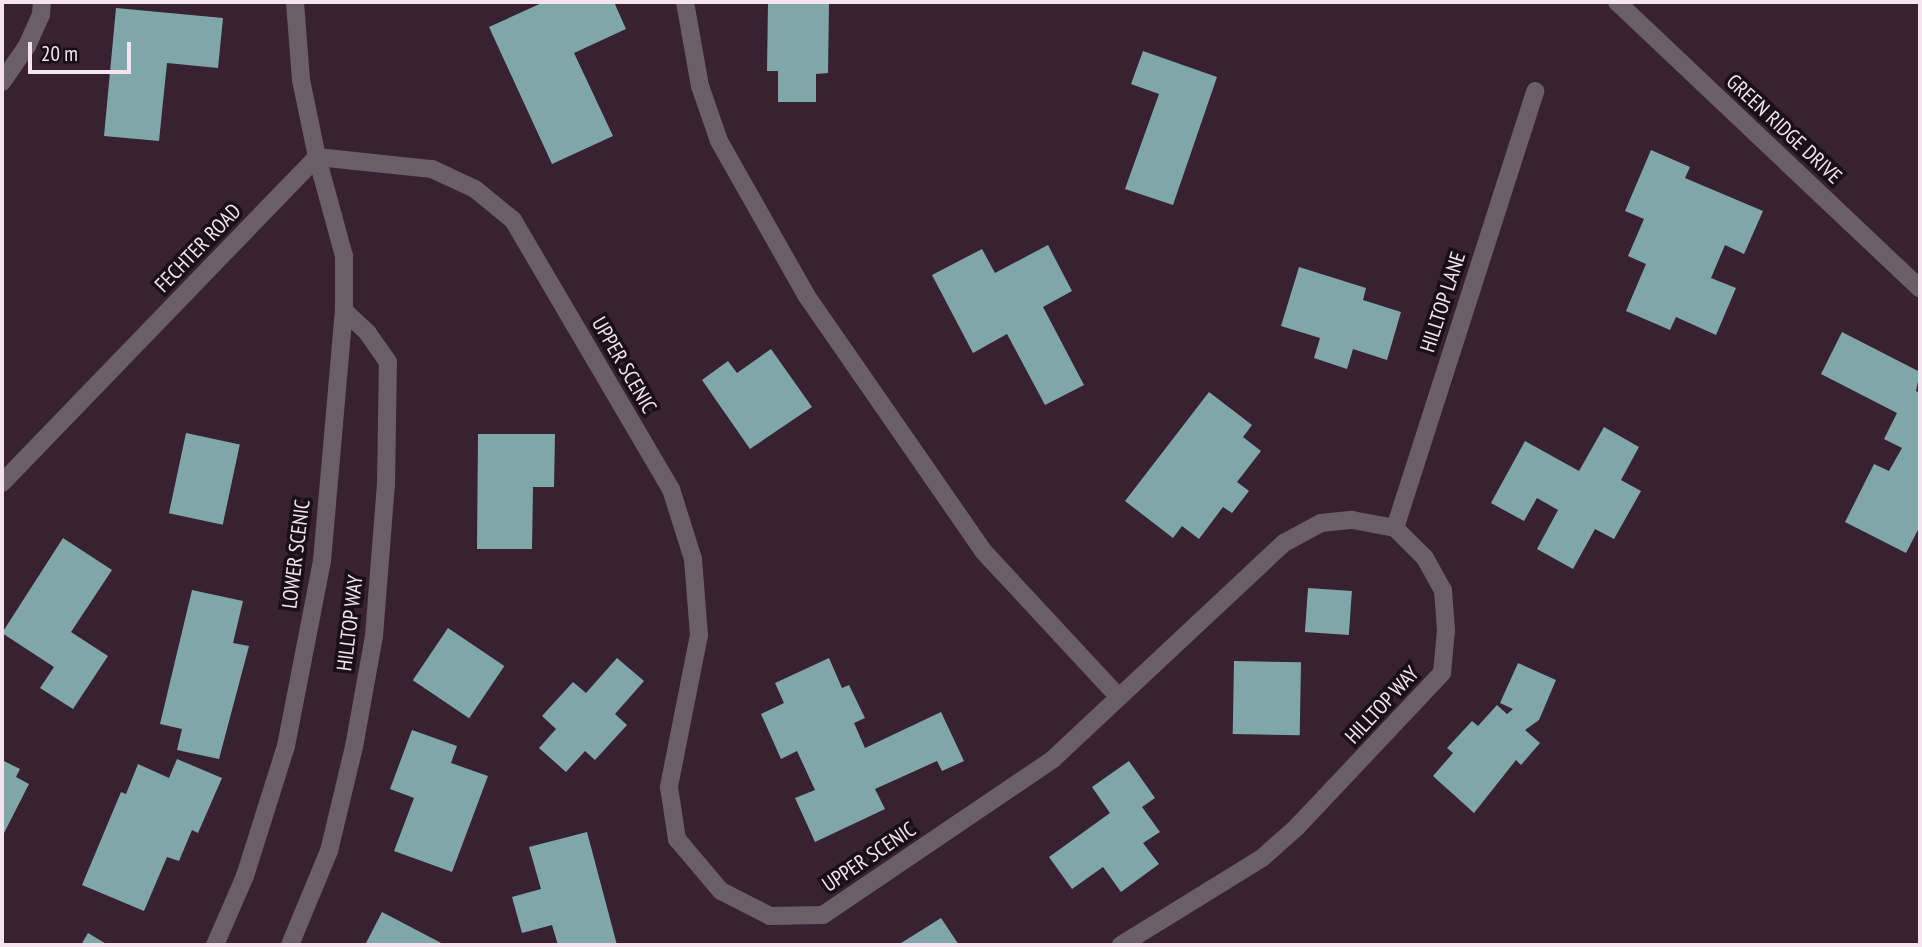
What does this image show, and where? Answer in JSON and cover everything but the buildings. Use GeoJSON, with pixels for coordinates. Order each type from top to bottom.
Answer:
{"type":"FeatureCollection","features":[{"type":"Feature","properties":{"kind":"street"},"geometry":{"type":"LineString","coordinates":[[2,82],[27,46],[41,15],[42,2]]}},
{"type":"Feature","properties":{"kind":"street"},"geometry":{"type":"LineString","coordinates":[[295,2],[301,80],[317,158]]}},
{"type":"Feature","properties":{"kind":"street"},"geometry":{"type":"LineString","coordinates":[[685,2],[700,86],[719,142],[806,295],[984,552],[1118,696],[1284,543],[1321,523],[1352,520],[1395,528]]}},
{"type":"Feature","properties":{"kind":"street","name":"GREEN RIDGE DRIVE"},"geometry":{"type":"LineString","coordinates":[[1617,2],[1920,289]]}},
{"type":"Feature","properties":{"kind":"street","name":"HILLTOP LANE"},"geometry":{"type":"LineString","coordinates":[[1395,528],[1535,90]]}},
{"type":"Feature","properties":{"kind":"street","name":"LOWER SCENIC"},"geometry":{"type":"LineString","coordinates":[[215,945],[245,876],[286,746],[322,561],[344,311],[344,256],[317,158]]}},
{"type":"Feature","properties":{"kind":"street","name":"FECHTER ROAD"},"geometry":{"type":"LineString","coordinates":[[2,483],[317,158]]}},
{"type":"Feature","properties":{"kind":"street","name":"UPPER SCENIC"},"geometry":{"type":"LineString","coordinates":[[317,158],[432,169],[475,189],[513,220],[671,489],[693,559],[699,635],[668,787],[677,838],[721,891],[770,916],[823,915],[1053,759],[1118,696]]}},
{"type":"Feature","properties":{"kind":"street","name":"HILLTOP WAY"},"geometry":{"type":"LineString","coordinates":[[290,945],[329,851],[354,747],[375,622],[386,485],[388,362],[368,333],[344,311]]}},
{"type":"Feature","properties":{"kind":"street","name":"HILLTOP WAY"},"geometry":{"type":"LineString","coordinates":[[1121,945],[1271,850],[1442,673],[1446,630],[1443,590],[1425,558],[1395,528]]}}]}
